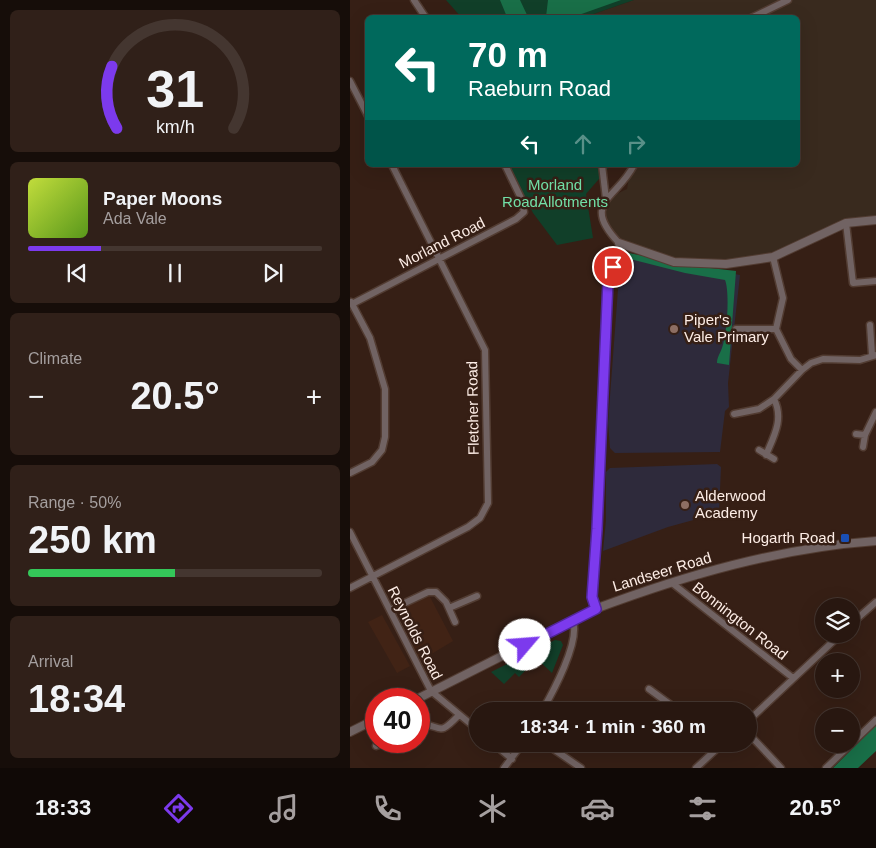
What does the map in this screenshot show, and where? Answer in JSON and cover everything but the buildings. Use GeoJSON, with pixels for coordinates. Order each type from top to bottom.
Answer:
{"type":"FeatureCollection","features":[{"type":"Feature","properties":{"kind":"street"},"geometry":{"type":"LineString","coordinates":[[414,0],[424,15]]}},
{"type":"Feature","properties":{"kind":"street"},"geometry":{"type":"LineString","coordinates":[[757,15],[788,0]]}},
{"type":"Feature","properties":{"kind":"street"},"geometry":{"type":"LineString","coordinates":[[350,81],[365,110]]}},
{"type":"Feature","properties":{"kind":"street","name":"Fletcher Road"},"geometry":{"type":"LineString","coordinates":[[350,588],[468,527],[480,518],[488,503],[484,350],[393,167]]}},
{"type":"Feature","properties":{"kind":"street","name":"Morland Road"},"geometry":{"type":"LineString","coordinates":[[351,303],[516,219],[524,212],[521,198],[506,167]]}},
{"type":"Feature","properties":{"kind":"street"},"geometry":{"type":"LineString","coordinates":[[602,167],[606,199],[601,215],[607,231],[619,243],[674,262],[726,264],[773,257],[846,223],[876,220]]}},
{"type":"Feature","properties":{"kind":"street"},"geometry":{"type":"LineString","coordinates":[[606,199],[629,175],[633,167]]}},
{"type":"Feature","properties":{"kind":"street"},"geometry":{"type":"LineString","coordinates":[[846,223],[853,283],[876,281]]}},
{"type":"Feature","properties":{"kind":"street"},"geometry":{"type":"LineString","coordinates":[[773,257],[783,298],[776,329],[791,359],[802,370]]}},
{"type":"Feature","properties":{"kind":"street"},"geometry":{"type":"LineString","coordinates":[[596,609],[592,597],[597,529],[606,300],[608,281],[613,267]]}},
{"type":"Feature","properties":{"kind":"street"},"geometry":{"type":"LineString","coordinates":[[350,473],[372,462],[382,450],[385,436],[385,389],[370,338],[351,303]]}},
{"type":"Feature","properties":{"kind":"street"},"geometry":{"type":"LineString","coordinates":[[734,414],[759,409],[774,399],[802,370],[823,358],[860,360],[874,355],[870,324]]}},
{"type":"Feature","properties":{"kind":"street"},"geometry":{"type":"LineString","coordinates":[[736,328],[776,329]]}},
{"type":"Feature","properties":{"kind":"street"},"geometry":{"type":"LineString","coordinates":[[766,455],[778,423],[779,408],[774,399]]}},
{"type":"Feature","properties":{"kind":"street"},"geometry":{"type":"LineString","coordinates":[[863,447],[865,435],[876,412]]}},
{"type":"Feature","properties":{"kind":"street"},"geometry":{"type":"LineString","coordinates":[[856,434],[865,435]]}},
{"type":"Feature","properties":{"kind":"street"},"geometry":{"type":"LineString","coordinates":[[759,450],[774,458]]}},
{"type":"Feature","properties":{"kind":"street","name":"Reynolds Road"},"geometry":{"type":"LineString","coordinates":[[350,532],[431,691],[469,723]]}},
{"type":"Feature","properties":{"kind":"street","name":"Landseer Road"},"geometry":{"type":"LineString","coordinates":[[431,691],[596,609],[672,583],[764,556],[833,544],[876,541]]}},
{"type":"Feature","properties":{"kind":"street","name":"Bonnington Road"},"geometry":{"type":"LineString","coordinates":[[672,583],[793,678]]}},
{"type":"Feature","properties":{"kind":"street"},"geometry":{"type":"LineString","coordinates":[[390,610],[428,592],[436,592],[441,595],[455,622]]}},
{"type":"Feature","properties":{"kind":"street"},"geometry":{"type":"LineString","coordinates":[[449,608],[476,596]]}},
{"type":"Feature","properties":{"kind":"street"},"geometry":{"type":"LineString","coordinates":[[860,616],[876,602]]}},
{"type":"Feature","properties":{"kind":"street"},"geometry":{"type":"LineString","coordinates":[[547,702],[575,635],[573,621]]}},
{"type":"Feature","properties":{"kind":"street"},"geometry":{"type":"LineString","coordinates":[[757,712],[831,643]]}},
{"type":"Feature","properties":{"kind":"street"},"geometry":{"type":"LineString","coordinates":[[649,689],[667,702]]}},
{"type":"Feature","properties":{"kind":"street"},"geometry":{"type":"LineString","coordinates":[[430,727],[439,730],[446,729],[459,715]]}},
{"type":"Feature","properties":{"kind":"street"},"geometry":{"type":"LineString","coordinates":[[826,768],[876,720]]}},
{"type":"Feature","properties":{"kind":"street"},"geometry":{"type":"LineString","coordinates":[[350,732],[365,724]]}},
{"type":"Feature","properties":{"kind":"street"},"geometry":{"type":"LineString","coordinates":[[757,743],[781,768]]}},
{"type":"Feature","properties":{"kind":"street"},"geometry":{"type":"LineString","coordinates":[[504,752],[512,759]]}},
{"type":"Feature","properties":{"kind":"street"},"geometry":{"type":"LineString","coordinates":[[504,768],[517,752]]}},
{"type":"Feature","properties":{"kind":"street"},"geometry":{"type":"LineString","coordinates":[[558,752],[581,768]]}},
{"type":"Feature","properties":{"kind":"street"},"geometry":{"type":"LineString","coordinates":[[696,768],[713,752]]}},
{"type":"Feature","properties":{"kind":"shaded area"},"geometry":{"type":"Polygon","coordinates":[[[634,0],[876,0],[876,218],[846,223],[773,257],[726,264],[674,262],[619,243],[601,215],[606,199],[627,189],[631,167],[800,167],[800,15],[591,15],[634,0]]]}},
{"type":"Feature","properties":{"kind":"shaded area","name":"Piper's Vale Primary"},"geometry":{"type":"Polygon","coordinates":[[[627,255],[740,275],[728,383],[729,407],[725,411],[720,452],[615,453],[610,448],[608,423],[619,276],[627,267],[627,255]]]}},
{"type":"Feature","properties":{"kind":"shaded area","name":"Alderwood Academy"},"geometry":{"type":"Polygon","coordinates":[[[717,464],[721,467],[719,513],[668,527],[603,551],[606,520],[606,472],[610,468],[717,464]]]}},
{"type":"Feature","properties":{"kind":"shaded area"},"geometry":{"type":"Polygon","coordinates":[[[429,595],[453,641],[420,661],[397,611],[429,595]]]}},
{"type":"Feature","properties":{"kind":"shaded area"},"geometry":{"type":"Polygon","coordinates":[[[382,615],[410,666],[397,673],[368,622],[382,615]]]}},
{"type":"Feature","properties":{"kind":"green space"},"geometry":{"type":"Polygon","coordinates":[[[446,0],[634,0],[591,15],[459,15],[446,0]]]}},
{"type":"Feature","properties":{"kind":"green space"},"geometry":{"type":"Polygon","coordinates":[[[500,0],[520,0],[527,15],[506,15],[500,0]]]}},
{"type":"Feature","properties":{"kind":"green space"},"geometry":{"type":"Polygon","coordinates":[[[548,0],[621,0],[579,15],[546,15],[548,0]]]}},
{"type":"Feature","properties":{"kind":"green space","name":"Morland RoadAllotments"},"geometry":{"type":"Polygon","coordinates":[[[510,167],[609,167],[586,194],[593,238],[557,245],[533,213],[510,167]]]}},
{"type":"Feature","properties":{"kind":"green space"},"geometry":{"type":"Polygon","coordinates":[[[624,252],[693,266],[736,271],[729,365],[717,363],[724,342],[726,324],[728,303],[725,280],[685,273],[634,260],[623,262],[624,252]]]}},
{"type":"Feature","properties":{"kind":"green space"},"geometry":{"type":"Polygon","coordinates":[[[555,640],[561,641],[563,645],[552,673],[537,659],[519,677],[515,673],[504,684],[491,672],[555,640]]]}},
{"type":"Feature","properties":{"kind":"green space"},"geometry":{"type":"Polygon","coordinates":[[[876,725],[876,751],[858,768],[833,768],[848,753],[860,753],[860,741],[876,725]]]}},
{"type":"Feature","properties":{"kind":"place","name":"Piper's Vale Primary"},"geometry":{"type":"Point","coordinates":[674,329]}},
{"type":"Feature","properties":{"kind":"place","name":"Alderwood Academy"},"geometry":{"type":"Point","coordinates":[685,505]}},
{"type":"Feature","properties":{"kind":"place","name":"Hogarth Road"},"geometry":{"type":"Point","coordinates":[845,538]}},
{"type":"Feature","properties":{"kind":"route"},"geometry":{"type":"LineString","coordinates":[[525,645],[596,609],[592,597],[597,529],[608,281],[613,267]]}}]}
